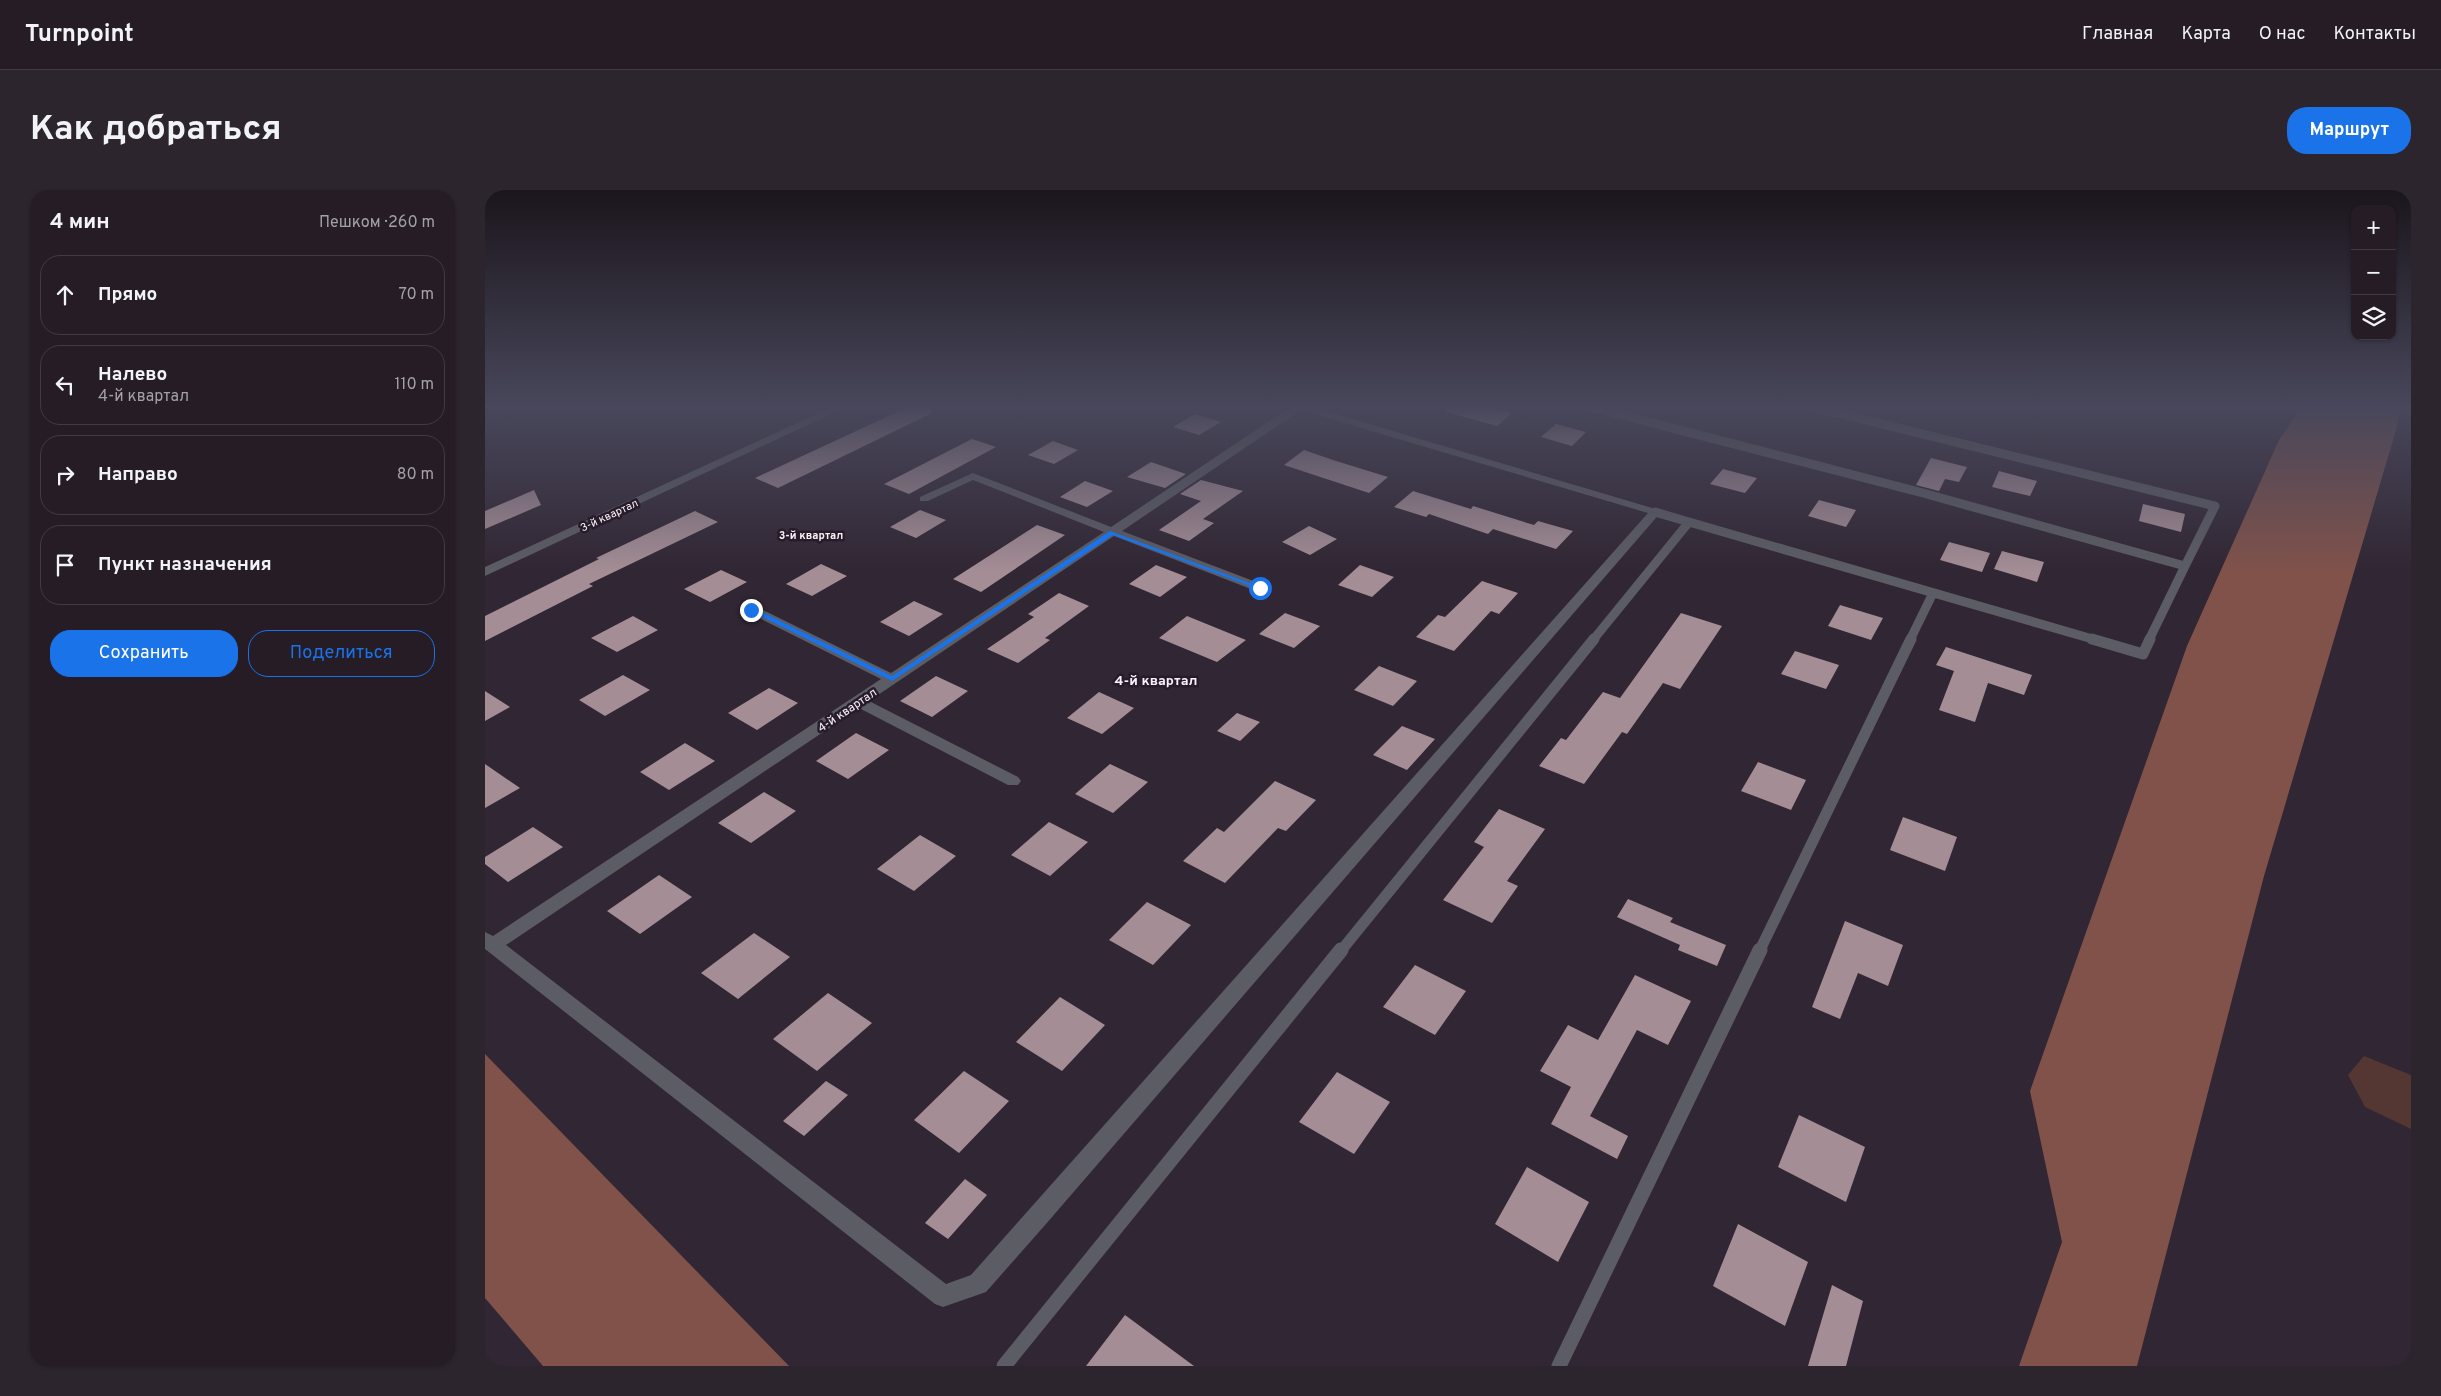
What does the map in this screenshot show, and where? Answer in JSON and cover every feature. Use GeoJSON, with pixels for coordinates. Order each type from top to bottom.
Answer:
{"type":"FeatureCollection","features":[{"type":"Feature","properties":{"kind":"street","name":"3-й квартал"},"geometry":{"type":"LineString","coordinates":[[485,572],[725,461]]}},
{"type":"Feature","properties":{"kind":"street","name":"4-й квартал"},"geometry":{"type":"LineString","coordinates":[[489,942],[859,702],[1218,461]]}},
{"type":"Feature","properties":{"kind":"street"},"geometry":{"type":"LineString","coordinates":[[489,942],[943,1296],[978,1284],[1039,1218],[1655,512],[1481,461]]}},
{"type":"Feature","properties":{"kind":"street"},"geometry":{"type":"LineString","coordinates":[[924,499],[973,476],[1260,588]]}},
{"type":"Feature","properties":{"kind":"street"},"geometry":{"type":"LineString","coordinates":[[751,610],[892,679]]}},
{"type":"Feature","properties":{"kind":"street"},"geometry":{"type":"LineString","coordinates":[[859,702],[1013,781]]}},
{"type":"Feature","properties":{"kind":"lane"},"geometry":{"type":"LineString","coordinates":[[1799,461],[1923,493],[2185,566]]}},
{"type":"Feature","properties":{"kind":"lane"},"geometry":{"type":"LineString","coordinates":[[1655,512],[2143,654],[2215,506],[2032,461]]}},
{"type":"Feature","properties":{"kind":"lane"},"geometry":{"type":"LineString","coordinates":[[1005,1366],[1689,522]]}},
{"type":"Feature","properties":{"kind":"lane"},"geometry":{"type":"LineString","coordinates":[[1559,1366],[1933,593]]}},
{"type":"Feature","properties":{"kind":"shaded area"},"geometry":{"type":"Polygon","coordinates":[[[2270,461],[2387,461],[2264,876],[2137,1366],[2019,1366],[2062,1242],[2030,1091],[2187,646],[2270,461]]]}},
{"type":"Feature","properties":{"kind":"shaded area"},"geometry":{"type":"Polygon","coordinates":[[[485,1054],[789,1366],[543,1366],[485,1298],[485,1054]]]}},
{"type":"Feature","properties":{"kind":"shaded area"},"geometry":{"type":"Polygon","coordinates":[[[2364,1056],[2411,1075],[2411,1129],[2365,1107],[2348,1075],[2364,1056]]]}},
{"type":"Feature","properties":{"kind":"building"},"geometry":{"type":"Polygon","coordinates":[[[792,461],[834,461],[778,488],[755,478],[792,461]]]}},
{"type":"Feature","properties":{"kind":"building"},"geometry":{"type":"Polygon","coordinates":[[[929,461],[970,461],[909,494],[884,484],[929,461]]]}},
{"type":"Feature","properties":{"kind":"building"},"geometry":{"type":"Polygon","coordinates":[[[1045,461],[1059,461],[1054,464],[1045,461]]]}},
{"type":"Feature","properties":{"kind":"building"},"geometry":{"type":"Polygon","coordinates":[[[1289,461],[1336,461],[1388,477],[1369,493],[1284,465],[1289,461]]]}},
{"type":"Feature","properties":{"kind":"building"},"geometry":{"type":"Polygon","coordinates":[[[1929,461],[1943,461],[1967,467],[1959,482],[1945,479],[1939,491],[1916,485],[1929,461]]]}},
{"type":"Feature","properties":{"kind":"building"},"geometry":{"type":"Polygon","coordinates":[[[1151,462],[1186,474],[1165,488],[1127,477],[1151,462]]]}},
{"type":"Feature","properties":{"kind":"building"},"geometry":{"type":"Polygon","coordinates":[[[1723,469],[1757,478],[1745,493],[1710,484],[1723,469]]]}},
{"type":"Feature","properties":{"kind":"building"},"geometry":{"type":"Polygon","coordinates":[[[1999,471],[2037,481],[2030,496],[1992,487],[1999,471]]]}},
{"type":"Feature","properties":{"kind":"building"},"geometry":{"type":"Polygon","coordinates":[[[1201,480],[1243,491],[1203,519],[1214,523],[1189,541],[1159,530],[1201,501],[1180,494],[1201,480]]]}},
{"type":"Feature","properties":{"kind":"building"},"geometry":{"type":"Polygon","coordinates":[[[1085,481],[1113,491],[1087,507],[1060,497],[1085,481]]]}},
{"type":"Feature","properties":{"kind":"building"},"geometry":{"type":"Polygon","coordinates":[[[534,490],[541,505],[485,529],[485,511],[534,490]]]}},
{"type":"Feature","properties":{"kind":"building"},"geometry":{"type":"Polygon","coordinates":[[[1413,491],[1471,509],[1473,506],[1534,525],[1538,521],[1573,531],[1556,549],[1493,529],[1488,534],[1429,514],[1426,517],[1394,507],[1413,491]]]}},
{"type":"Feature","properties":{"kind":"building"},"geometry":{"type":"Polygon","coordinates":[[[1819,500],[1856,510],[1846,527],[1808,516],[1819,500]]]}},
{"type":"Feature","properties":{"kind":"building"},"geometry":{"type":"Polygon","coordinates":[[[2143,504],[2185,514],[2181,532],[2139,521],[2143,504]]]}},
{"type":"Feature","properties":{"kind":"building"},"geometry":{"type":"Polygon","coordinates":[[[920,510],[946,520],[916,538],[890,527],[920,510]]]}},
{"type":"Feature","properties":{"kind":"building"},"geometry":{"type":"Polygon","coordinates":[[[695,511],[718,522],[589,584],[593,586],[485,641],[485,616],[599,559],[596,558],[695,511]]]}},
{"type":"Feature","properties":{"kind":"building"},"geometry":{"type":"Polygon","coordinates":[[[1037,525],[1065,535],[981,592],[953,579],[1037,525]]]}},
{"type":"Feature","properties":{"kind":"building"},"geometry":{"type":"Polygon","coordinates":[[[1309,526],[1337,539],[1310,555],[1282,542],[1309,526]]]}},
{"type":"Feature","properties":{"kind":"building"},"geometry":{"type":"Polygon","coordinates":[[[1949,542],[1990,553],[1982,572],[1940,560],[1949,542]]]}},
{"type":"Feature","properties":{"kind":"building"},"geometry":{"type":"Polygon","coordinates":[[[2002,551],[2044,562],[2037,582],[1994,569],[2002,551]]]}},
{"type":"Feature","properties":{"kind":"building"},"geometry":{"type":"Polygon","coordinates":[[[821,564],[847,576],[812,596],[786,584],[821,564]]]}},
{"type":"Feature","properties":{"kind":"building"},"geometry":{"type":"Polygon","coordinates":[[[1156,565],[1187,577],[1160,597],[1129,584],[1156,565]]]}},
{"type":"Feature","properties":{"kind":"building"},"geometry":{"type":"Polygon","coordinates":[[[1360,565],[1394,577],[1372,597],[1338,585],[1360,565]]]}},
{"type":"Feature","properties":{"kind":"building"},"geometry":{"type":"Polygon","coordinates":[[[721,570],[747,582],[710,602],[684,589],[721,570]]]}},
{"type":"Feature","properties":{"kind":"building"},"geometry":{"type":"Polygon","coordinates":[[[1482,581],[1518,593],[1499,614],[1491,611],[1454,651],[1416,637],[1438,615],[1445,617],[1482,581]]]}},
{"type":"Feature","properties":{"kind":"building"},"geometry":{"type":"Polygon","coordinates":[[[1059,593],[1089,606],[1045,638],[1050,640],[1018,663],[987,649],[1034,617],[1028,614],[1059,593]]]}},
{"type":"Feature","properties":{"kind":"building"},"geometry":{"type":"Polygon","coordinates":[[[914,601],[943,614],[909,636],[880,622],[914,601]]]}},
{"type":"Feature","properties":{"kind":"building"},"geometry":{"type":"Polygon","coordinates":[[[1840,605],[1883,618],[1871,640],[1828,626],[1840,605]]]}},
{"type":"Feature","properties":{"kind":"building"},"geometry":{"type":"Polygon","coordinates":[[[1285,613],[1320,626],[1294,648],[1259,634],[1285,613]]]}},
{"type":"Feature","properties":{"kind":"building"},"geometry":{"type":"Polygon","coordinates":[[[1681,613],[1722,626],[1680,689],[1663,683],[1627,734],[1622,732],[1584,784],[1539,766],[1561,738],[1566,740],[1603,692],[1620,698],[1681,613]]]}},
{"type":"Feature","properties":{"kind":"building"},"geometry":{"type":"Polygon","coordinates":[[[633,616],[658,630],[617,652],[591,638],[633,616]]]}},
{"type":"Feature","properties":{"kind":"building"},"geometry":{"type":"Polygon","coordinates":[[[1187,616],[1246,640],[1217,662],[1159,638],[1187,616]]]}},
{"type":"Feature","properties":{"kind":"building"},"geometry":{"type":"Polygon","coordinates":[[[1946,647],[2032,675],[2024,695],[1988,683],[1975,722],[1939,710],[1954,671],[1936,665],[1946,647]]]}},
{"type":"Feature","properties":{"kind":"building"},"geometry":{"type":"Polygon","coordinates":[[[1795,651],[1839,665],[1826,689],[1781,674],[1795,651]]]}},
{"type":"Feature","properties":{"kind":"building"},"geometry":{"type":"Polygon","coordinates":[[[1379,666],[1417,681],[1393,706],[1354,690],[1379,666]]]}},
{"type":"Feature","properties":{"kind":"building"},"geometry":{"type":"Polygon","coordinates":[[[623,675],[650,690],[605,716],[579,700],[623,675]]]}},
{"type":"Feature","properties":{"kind":"building"},"geometry":{"type":"Polygon","coordinates":[[[936,676],[968,691],[932,717],[900,701],[936,676]]]}},
{"type":"Feature","properties":{"kind":"building"},"geometry":{"type":"Polygon","coordinates":[[[769,688],[798,703],[757,730],[728,713],[769,688]]]}},
{"type":"Feature","properties":{"kind":"building"},"geometry":{"type":"Polygon","coordinates":[[[485,691],[510,707],[485,721],[485,691]]]}},
{"type":"Feature","properties":{"kind":"building"},"geometry":{"type":"Polygon","coordinates":[[[1099,692],[1134,708],[1102,734],[1067,718],[1099,692]]]}},
{"type":"Feature","properties":{"kind":"building"},"geometry":{"type":"Polygon","coordinates":[[[1237,713],[1260,722],[1240,741],[1217,731],[1237,713]]]}},
{"type":"Feature","properties":{"kind":"building"},"geometry":{"type":"Polygon","coordinates":[[[1402,726],[1435,739],[1407,770],[1373,755],[1402,726]]]}},
{"type":"Feature","properties":{"kind":"building"},"geometry":{"type":"Polygon","coordinates":[[[856,733],[889,750],[848,779],[816,761],[856,733]]]}},
{"type":"Feature","properties":{"kind":"building"},"geometry":{"type":"Polygon","coordinates":[[[685,743],[715,761],[669,790],[640,772],[685,743]]]}},
{"type":"Feature","properties":{"kind":"building"},"geometry":{"type":"Polygon","coordinates":[[[1758,762],[1806,780],[1791,810],[1741,791],[1758,762]]]}},
{"type":"Feature","properties":{"kind":"building"},"geometry":{"type":"Polygon","coordinates":[[[485,764],[520,788],[485,808],[485,764]]]}},
{"type":"Feature","properties":{"kind":"building"},"geometry":{"type":"Polygon","coordinates":[[[1110,764],[1148,782],[1113,813],[1075,794],[1110,764]]]}},
{"type":"Feature","properties":{"kind":"building"},"geometry":{"type":"Polygon","coordinates":[[[1275,781],[1316,800],[1286,831],[1278,828],[1225,883],[1183,861],[1217,828],[1224,832],[1275,781]]]}},
{"type":"Feature","properties":{"kind":"building"},"geometry":{"type":"Polygon","coordinates":[[[764,792],[796,811],[751,843],[718,823],[764,792]]]}},
{"type":"Feature","properties":{"kind":"building"},"geometry":{"type":"Polygon","coordinates":[[[1499,809],[1545,829],[1507,881],[1518,886],[1492,923],[1443,900],[1484,847],[1474,842],[1499,809]]]}},
{"type":"Feature","properties":{"kind":"building"},"geometry":{"type":"Polygon","coordinates":[[[1903,817],[1957,837],[1945,871],[1890,850],[1903,817]]]}},
{"type":"Feature","properties":{"kind":"building"},"geometry":{"type":"Polygon","coordinates":[[[1049,822],[1088,842],[1050,876],[1011,855],[1049,822]]]}},
{"type":"Feature","properties":{"kind":"building"},"geometry":{"type":"Polygon","coordinates":[[[533,827],[563,847],[508,882],[485,864],[485,857],[533,827]]]}},
{"type":"Feature","properties":{"kind":"building"},"geometry":{"type":"Polygon","coordinates":[[[920,835],[956,856],[914,891],[877,869],[920,835]]]}},
{"type":"Feature","properties":{"kind":"building"},"geometry":{"type":"Polygon","coordinates":[[[659,875],[692,897],[640,934],[607,911],[659,875]]]}},
{"type":"Feature","properties":{"kind":"building"},"geometry":{"type":"Polygon","coordinates":[[[1628,899],[1673,918],[1670,922],[1726,945],[1717,966],[1678,950],[1680,945],[1617,917],[1628,899]]]}},
{"type":"Feature","properties":{"kind":"building"},"geometry":{"type":"Polygon","coordinates":[[[1147,902],[1191,925],[1153,965],[1109,940],[1147,902]]]}},
{"type":"Feature","properties":{"kind":"building"},"geometry":{"type":"Polygon","coordinates":[[[1845,921],[1903,945],[1888,986],[1858,973],[1840,1019],[1812,1007],[1845,921]]]}},
{"type":"Feature","properties":{"kind":"building"},"geometry":{"type":"Polygon","coordinates":[[[754,933],[790,957],[738,999],[701,973],[754,933]]]}},
{"type":"Feature","properties":{"kind":"building"},"geometry":{"type":"Polygon","coordinates":[[[1415,965],[1466,991],[1435,1035],[1383,1007],[1415,965]]]}},
{"type":"Feature","properties":{"kind":"building"},"geometry":{"type":"Polygon","coordinates":[[[1635,975],[1691,1001],[1668,1045],[1637,1030],[1590,1116],[1628,1136],[1617,1159],[1551,1124],[1571,1087],[1540,1071],[1568,1025],[1598,1040],[1635,975]]]}},
{"type":"Feature","properties":{"kind":"building"},"geometry":{"type":"Polygon","coordinates":[[[828,993],[872,1023],[817,1071],[773,1039],[828,993]]]}},
{"type":"Feature","properties":{"kind":"building"},"geometry":{"type":"Polygon","coordinates":[[[1060,997],[1105,1025],[1062,1071],[1016,1042],[1060,997]]]}},
{"type":"Feature","properties":{"kind":"building"},"geometry":{"type":"Polygon","coordinates":[[[964,1071],[1009,1101],[959,1153],[914,1120],[964,1071]]]}},
{"type":"Feature","properties":{"kind":"building"},"geometry":{"type":"Polygon","coordinates":[[[1337,1072],[1390,1102],[1354,1154],[1299,1122],[1337,1072]]]}},
{"type":"Feature","properties":{"kind":"building"},"geometry":{"type":"Polygon","coordinates":[[[826,1081],[848,1095],[804,1136],[783,1121],[826,1081]]]}},
{"type":"Feature","properties":{"kind":"building"},"geometry":{"type":"Polygon","coordinates":[[[1799,1115],[1865,1147],[1846,1202],[1778,1167],[1799,1115]]]}},
{"type":"Feature","properties":{"kind":"building"},"geometry":{"type":"Polygon","coordinates":[[[1527,1167],[1589,1202],[1558,1262],[1495,1224],[1527,1167]]]}},
{"type":"Feature","properties":{"kind":"building"},"geometry":{"type":"Polygon","coordinates":[[[965,1179],[987,1195],[948,1239],[925,1223],[965,1179]]]}},
{"type":"Feature","properties":{"kind":"building"},"geometry":{"type":"Polygon","coordinates":[[[1738,1224],[1808,1262],[1785,1326],[1713,1286],[1738,1224]]]}},
{"type":"Feature","properties":{"kind":"building"},"geometry":{"type":"Polygon","coordinates":[[[1832,1285],[1863,1301],[1846,1366],[1808,1366],[1832,1285]]]}},
{"type":"Feature","properties":{"kind":"building"},"geometry":{"type":"Polygon","coordinates":[[[1125,1315],[1194,1366],[1086,1366],[1125,1315]]]}},
{"type":"Feature","properties":{"kind":"district","name":"3-й квартал"},"geometry":{"type":"Point","coordinates":[811,535]}},
{"type":"Feature","properties":{"kind":"district","name":"4-й квартал"},"geometry":{"type":"Point","coordinates":[1156,680]}},
{"type":"Feature","properties":{"kind":"route"},"geometry":{"type":"LineString","coordinates":[[751,610],[892,679],[1113,532],[1260,588]]}}]}
